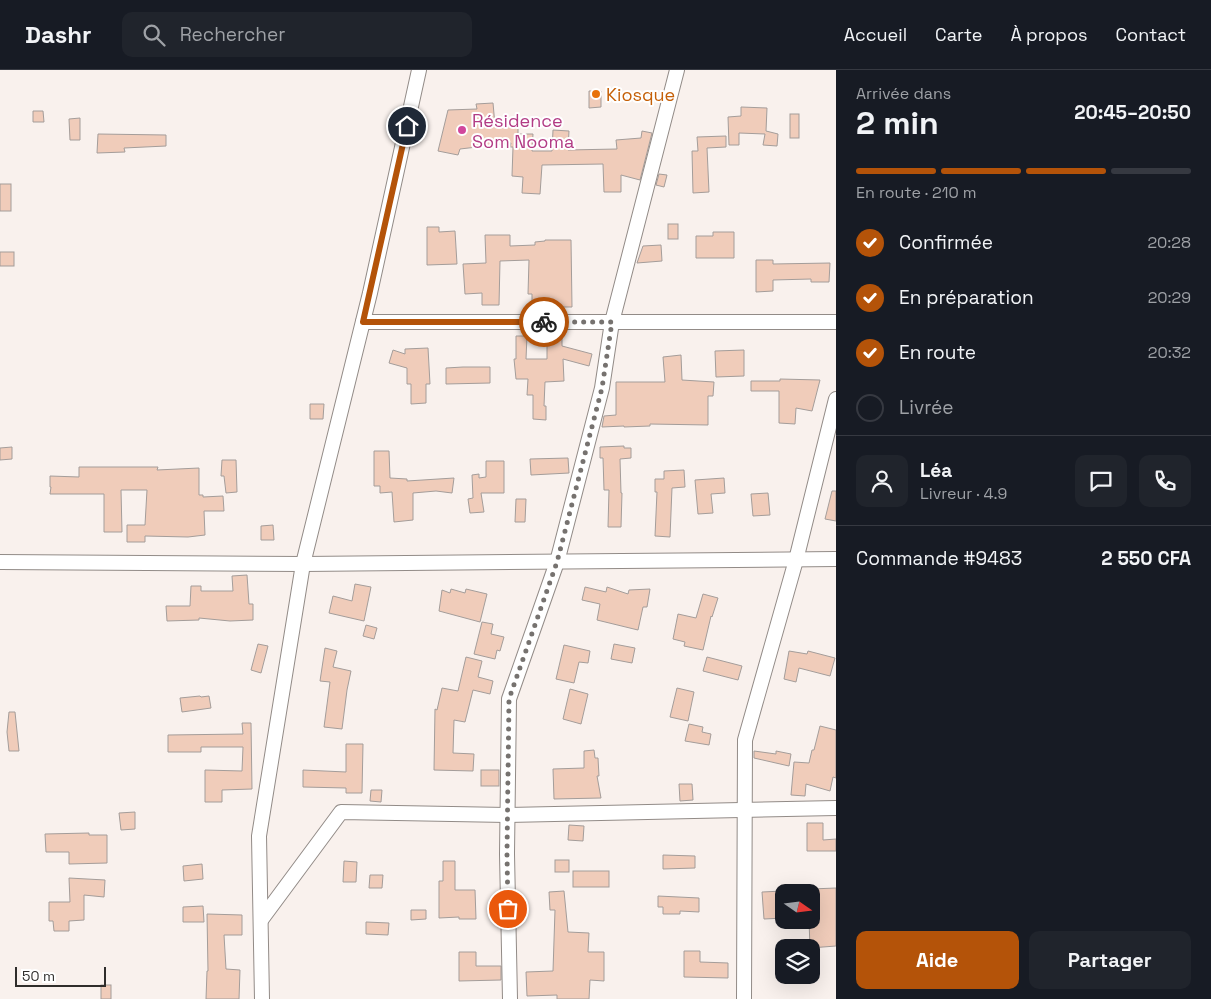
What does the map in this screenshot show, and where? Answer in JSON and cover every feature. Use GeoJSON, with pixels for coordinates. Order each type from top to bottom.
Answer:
{"type":"FeatureCollection","features":[{"type":"Feature","properties":{"kind":"street"},"geometry":{"type":"LineString","coordinates":[[262,999],[259,836],[303,564],[363,322],[419,70]]}},
{"type":"Feature","properties":{"kind":"street"},"geometry":{"type":"LineString","coordinates":[[510,999],[507,864],[509,699],[557,562],[602,388],[612,322],[677,70]]}},
{"type":"Feature","properties":{"kind":"street"},"geometry":{"type":"LineString","coordinates":[[363,322],[836,322]]}},
{"type":"Feature","properties":{"kind":"street"},"geometry":{"type":"LineString","coordinates":[[744,999],[745,740],[796,560],[836,399]]}},
{"type":"Feature","properties":{"kind":"street"},"geometry":{"type":"LineString","coordinates":[[0,562],[303,564],[836,559]]}},
{"type":"Feature","properties":{"kind":"street"},"geometry":{"type":"LineString","coordinates":[[261,920],[341,812],[507,815],[836,808]]}},
{"type":"Feature","properties":{"kind":"building"},"geometry":{"type":"Polygon","coordinates":[[[589,91],[601,91],[601,107],[589,108],[589,91]]]}},
{"type":"Feature","properties":{"kind":"building"},"geometry":{"type":"Polygon","coordinates":[[[493,103],[495,125],[518,127],[518,134],[533,134],[532,151],[552,151],[553,130],[569,131],[568,150],[617,149],[616,140],[641,138],[642,131],[652,133],[640,180],[621,175],[621,192],[604,192],[603,164],[542,165],[540,194],[522,193],[523,177],[512,176],[513,147],[510,147],[511,143],[460,149],[458,155],[438,151],[448,110],[477,109],[476,104],[493,103]]]}},
{"type":"Feature","properties":{"kind":"building"},"geometry":{"type":"Polygon","coordinates":[[[741,107],[767,108],[766,131],[778,134],[777,146],[763,145],[765,134],[739,133],[739,145],[729,145],[728,117],[741,116],[741,107]]]}},
{"type":"Feature","properties":{"kind":"building"},"geometry":{"type":"Polygon","coordinates":[[[33,111],[43,111],[44,122],[33,122],[33,111]]]}},
{"type":"Feature","properties":{"kind":"building"},"geometry":{"type":"Polygon","coordinates":[[[790,114],[799,114],[799,138],[790,138],[790,114]]]}},
{"type":"Feature","properties":{"kind":"building"},"geometry":{"type":"Polygon","coordinates":[[[80,118],[80,140],[70,140],[69,119],[80,118]]]}},
{"type":"Feature","properties":{"kind":"building"},"geometry":{"type":"Polygon","coordinates":[[[98,134],[166,135],[166,146],[124,148],[125,152],[97,153],[98,134]]]}},
{"type":"Feature","properties":{"kind":"building"},"geometry":{"type":"Polygon","coordinates":[[[726,136],[726,147],[707,148],[709,192],[693,193],[692,151],[698,151],[697,137],[726,136]]]}},
{"type":"Feature","properties":{"kind":"building"},"geometry":{"type":"Polygon","coordinates":[[[659,174],[667,175],[664,187],[656,185],[659,174]]]}},
{"type":"Feature","properties":{"kind":"building"},"geometry":{"type":"Polygon","coordinates":[[[0,184],[11,184],[11,211],[0,211],[0,184]]]}},
{"type":"Feature","properties":{"kind":"building"},"geometry":{"type":"Polygon","coordinates":[[[668,224],[678,224],[678,239],[668,239],[668,224]]]}},
{"type":"Feature","properties":{"kind":"building"},"geometry":{"type":"Polygon","coordinates":[[[427,227],[439,227],[439,232],[455,231],[457,264],[427,265],[427,227]]]}},
{"type":"Feature","properties":{"kind":"building"},"geometry":{"type":"Polygon","coordinates":[[[713,232],[734,232],[734,258],[696,258],[696,236],[713,236],[713,232]]]}},
{"type":"Feature","properties":{"kind":"building"},"geometry":{"type":"Polygon","coordinates":[[[485,235],[510,235],[510,246],[535,245],[535,242],[545,240],[571,240],[572,307],[532,307],[532,294],[528,294],[529,260],[500,261],[499,305],[482,305],[482,293],[465,294],[463,264],[486,263],[485,235]]]}},
{"type":"Feature","properties":{"kind":"building"},"geometry":{"type":"Polygon","coordinates":[[[661,245],[662,261],[637,263],[643,246],[661,245]]]}},
{"type":"Feature","properties":{"kind":"building"},"geometry":{"type":"Polygon","coordinates":[[[0,252],[14,252],[14,266],[0,266],[0,252]]]}},
{"type":"Feature","properties":{"kind":"building"},"geometry":{"type":"Polygon","coordinates":[[[756,260],[773,260],[773,264],[830,263],[829,282],[811,282],[811,279],[773,280],[773,291],[756,292],[756,260]]]}},
{"type":"Feature","properties":{"kind":"building"},"geometry":{"type":"Polygon","coordinates":[[[562,334],[562,346],[592,354],[589,366],[563,359],[564,381],[545,382],[544,406],[546,406],[546,420],[533,419],[533,395],[527,395],[528,379],[516,379],[514,359],[516,359],[516,336],[527,336],[526,359],[547,359],[547,335],[562,334]]]}},
{"type":"Feature","properties":{"kind":"building"},"geometry":{"type":"Polygon","coordinates":[[[428,348],[430,384],[426,384],[426,403],[411,404],[411,384],[407,384],[407,368],[389,363],[393,350],[405,354],[405,349],[428,348]]]}},
{"type":"Feature","properties":{"kind":"building"},"geometry":{"type":"Polygon","coordinates":[[[744,350],[744,376],[716,377],[715,351],[744,350]]]}},
{"type":"Feature","properties":{"kind":"building"},"geometry":{"type":"Polygon","coordinates":[[[681,355],[682,380],[714,382],[713,396],[708,396],[708,425],[650,424],[650,426],[602,427],[604,416],[616,415],[616,382],[665,382],[663,357],[681,355]]]}},
{"type":"Feature","properties":{"kind":"building"},"geometry":{"type":"Polygon","coordinates":[[[490,367],[490,383],[446,384],[446,368],[490,367]]]}},
{"type":"Feature","properties":{"kind":"building"},"geometry":{"type":"Polygon","coordinates":[[[780,379],[820,380],[812,411],[796,408],[795,424],[779,423],[779,391],[751,391],[751,381],[780,381],[780,379]]]}},
{"type":"Feature","properties":{"kind":"building"},"geometry":{"type":"Polygon","coordinates":[[[310,404],[324,404],[323,419],[310,419],[310,404]]]}},
{"type":"Feature","properties":{"kind":"building"},"geometry":{"type":"Polygon","coordinates":[[[624,446],[624,448],[631,448],[631,458],[620,459],[621,527],[608,527],[609,490],[604,490],[603,458],[600,458],[600,447],[624,446]]]}},
{"type":"Feature","properties":{"kind":"building"},"geometry":{"type":"Polygon","coordinates":[[[12,447],[12,459],[0,460],[0,448],[12,447]]]}},
{"type":"Feature","properties":{"kind":"building"},"geometry":{"type":"Polygon","coordinates":[[[374,451],[389,451],[390,478],[407,479],[407,481],[454,478],[452,493],[436,491],[413,493],[413,520],[394,522],[392,492],[380,493],[380,486],[374,486],[374,451]]]}},
{"type":"Feature","properties":{"kind":"building"},"geometry":{"type":"Polygon","coordinates":[[[568,458],[569,473],[531,475],[530,459],[568,458]]]}},
{"type":"Feature","properties":{"kind":"building"},"geometry":{"type":"Polygon","coordinates":[[[222,460],[236,460],[237,492],[226,493],[224,476],[221,476],[222,460]]]}},
{"type":"Feature","properties":{"kind":"building"},"geometry":{"type":"Polygon","coordinates":[[[486,461],[504,461],[504,493],[481,493],[484,512],[470,513],[468,499],[473,498],[472,475],[479,474],[479,478],[486,477],[486,461]]]}},
{"type":"Feature","properties":{"kind":"building"},"geometry":{"type":"Polygon","coordinates":[[[79,467],[158,467],[157,470],[199,468],[199,495],[203,495],[203,497],[223,496],[224,511],[204,511],[205,535],[188,537],[145,536],[145,542],[127,542],[127,525],[145,525],[147,490],[121,490],[122,532],[104,532],[104,494],[50,494],[50,476],[79,477],[79,467]]]}},
{"type":"Feature","properties":{"kind":"building"},"geometry":{"type":"Polygon","coordinates":[[[684,470],[685,487],[672,488],[670,537],[655,536],[657,492],[655,492],[655,479],[664,479],[664,471],[684,470]]]}},
{"type":"Feature","properties":{"kind":"building"},"geometry":{"type":"Polygon","coordinates":[[[724,478],[725,493],[711,494],[713,513],[698,514],[695,480],[724,478]]]}},
{"type":"Feature","properties":{"kind":"building"},"geometry":{"type":"Polygon","coordinates":[[[832,491],[836,491],[836,521],[825,519],[832,491]]]}},
{"type":"Feature","properties":{"kind":"building"},"geometry":{"type":"Polygon","coordinates":[[[768,493],[770,515],[753,516],[751,494],[768,493]]]}},
{"type":"Feature","properties":{"kind":"building"},"geometry":{"type":"Polygon","coordinates":[[[516,499],[526,499],[525,522],[515,522],[516,499]]]}},
{"type":"Feature","properties":{"kind":"building"},"geometry":{"type":"Polygon","coordinates":[[[273,525],[274,540],[261,540],[261,526],[273,525]]]}},
{"type":"Feature","properties":{"kind":"building"},"geometry":{"type":"Polygon","coordinates":[[[247,575],[249,604],[253,604],[253,620],[230,621],[199,618],[199,620],[167,621],[166,606],[190,606],[191,586],[201,586],[201,591],[233,591],[232,576],[247,575]]]}},
{"type":"Feature","properties":{"kind":"building"},"geometry":{"type":"Polygon","coordinates":[[[355,584],[371,587],[364,621],[329,613],[333,596],[352,601],[355,584]]]}},
{"type":"Feature","properties":{"kind":"building"},"geometry":{"type":"Polygon","coordinates":[[[585,587],[606,592],[607,587],[628,594],[629,590],[650,589],[647,607],[643,607],[638,630],[597,620],[600,604],[582,600],[585,587]]]}},
{"type":"Feature","properties":{"kind":"building"},"geometry":{"type":"Polygon","coordinates":[[[451,589],[465,593],[466,589],[487,594],[480,622],[439,611],[442,590],[450,593],[451,589]]]}},
{"type":"Feature","properties":{"kind":"building"},"geometry":{"type":"Polygon","coordinates":[[[703,594],[718,598],[711,616],[703,650],[684,646],[685,642],[673,639],[678,614],[696,618],[703,594]]]}},
{"type":"Feature","properties":{"kind":"building"},"geometry":{"type":"Polygon","coordinates":[[[482,622],[493,624],[491,634],[504,637],[500,651],[497,650],[495,659],[474,654],[482,622]]]}},
{"type":"Feature","properties":{"kind":"building"},"geometry":{"type":"Polygon","coordinates":[[[366,625],[377,628],[374,639],[363,636],[366,625]]]}},
{"type":"Feature","properties":{"kind":"building"},"geometry":{"type":"Polygon","coordinates":[[[258,644],[268,646],[261,673],[251,670],[258,644]]]}},
{"type":"Feature","properties":{"kind":"building"},"geometry":{"type":"Polygon","coordinates":[[[614,644],[635,648],[632,663],[611,659],[614,644]]]}},
{"type":"Feature","properties":{"kind":"building"},"geometry":{"type":"Polygon","coordinates":[[[564,645],[590,651],[588,663],[579,662],[574,683],[556,679],[564,645]]]}},
{"type":"Feature","properties":{"kind":"building"},"geometry":{"type":"Polygon","coordinates":[[[325,648],[337,651],[333,667],[351,671],[342,729],[324,727],[330,682],[320,681],[325,648]]]}},
{"type":"Feature","properties":{"kind":"building"},"geometry":{"type":"Polygon","coordinates":[[[789,651],[807,654],[808,651],[835,658],[830,676],[799,668],[796,682],[784,679],[789,651]]]}},
{"type":"Feature","properties":{"kind":"building"},"geometry":{"type":"Polygon","coordinates":[[[466,657],[482,661],[478,677],[493,681],[490,694],[473,690],[465,722],[454,720],[453,753],[474,754],[473,771],[434,770],[435,709],[437,710],[442,688],[458,691],[466,657]]]}},
{"type":"Feature","properties":{"kind":"building"},"geometry":{"type":"Polygon","coordinates":[[[707,657],[742,666],[738,680],[703,671],[707,657]]]}},
{"type":"Feature","properties":{"kind":"building"},"geometry":{"type":"Polygon","coordinates":[[[677,688],[694,692],[688,721],[670,717],[677,688]]]}},
{"type":"Feature","properties":{"kind":"building"},"geometry":{"type":"Polygon","coordinates":[[[570,689],[588,694],[581,724],[563,719],[570,689]]]}},
{"type":"Feature","properties":{"kind":"building"},"geometry":{"type":"Polygon","coordinates":[[[209,696],[211,708],[182,712],[180,698],[209,696]]]}},
{"type":"Feature","properties":{"kind":"building"},"geometry":{"type":"Polygon","coordinates":[[[9,712],[15,712],[19,751],[9,751],[7,732],[9,712]]]}},
{"type":"Feature","properties":{"kind":"building"},"geometry":{"type":"Polygon","coordinates":[[[242,723],[251,723],[252,789],[222,790],[222,802],[205,802],[205,770],[242,771],[243,747],[201,747],[201,752],[168,752],[168,735],[243,734],[242,723]]]}},
{"type":"Feature","properties":{"kind":"building"},"geometry":{"type":"Polygon","coordinates":[[[689,724],[703,727],[702,732],[711,734],[709,745],[685,741],[689,724]]]}},
{"type":"Feature","properties":{"kind":"building"},"geometry":{"type":"Polygon","coordinates":[[[820,726],[836,730],[836,778],[833,777],[830,791],[806,784],[805,796],[791,795],[794,762],[809,763],[820,726]]]}},
{"type":"Feature","properties":{"kind":"building"},"geometry":{"type":"Polygon","coordinates":[[[346,744],[363,744],[362,793],[346,793],[346,788],[303,787],[303,770],[346,772],[346,744]]]}},
{"type":"Feature","properties":{"kind":"building"},"geometry":{"type":"Polygon","coordinates":[[[594,750],[595,758],[598,758],[599,776],[597,776],[601,798],[554,799],[553,769],[584,768],[584,751],[594,750]]]}},
{"type":"Feature","properties":{"kind":"building"},"geometry":{"type":"Polygon","coordinates":[[[754,751],[776,754],[776,751],[791,754],[789,766],[754,758],[754,751]]]}},
{"type":"Feature","properties":{"kind":"building"},"geometry":{"type":"Polygon","coordinates":[[[481,770],[499,770],[499,786],[481,786],[481,770]]]}},
{"type":"Feature","properties":{"kind":"building"},"geometry":{"type":"Polygon","coordinates":[[[679,784],[692,784],[693,800],[680,801],[679,784]]]}},
{"type":"Feature","properties":{"kind":"building"},"geometry":{"type":"Polygon","coordinates":[[[371,790],[382,790],[381,802],[370,801],[371,790]]]}},
{"type":"Feature","properties":{"kind":"building"},"geometry":{"type":"Polygon","coordinates":[[[135,812],[135,829],[121,830],[119,813],[135,812]]]}},
{"type":"Feature","properties":{"kind":"building"},"geometry":{"type":"Polygon","coordinates":[[[807,823],[823,823],[823,840],[836,839],[836,851],[807,851],[807,823]]]}},
{"type":"Feature","properties":{"kind":"building"},"geometry":{"type":"Polygon","coordinates":[[[569,825],[584,826],[583,841],[568,840],[569,825]]]}},
{"type":"Feature","properties":{"kind":"building"},"geometry":{"type":"Polygon","coordinates":[[[89,833],[89,835],[107,835],[107,863],[69,864],[69,852],[46,852],[45,834],[89,833]]]}},
{"type":"Feature","properties":{"kind":"building"},"geometry":{"type":"Polygon","coordinates":[[[663,855],[695,856],[695,868],[663,869],[663,855]]]}},
{"type":"Feature","properties":{"kind":"building"},"geometry":{"type":"Polygon","coordinates":[[[555,860],[569,860],[569,872],[555,872],[555,860]]]}},
{"type":"Feature","properties":{"kind":"building"},"geometry":{"type":"Polygon","coordinates":[[[344,861],[357,862],[356,882],[343,882],[344,861]]]}},
{"type":"Feature","properties":{"kind":"building"},"geometry":{"type":"Polygon","coordinates":[[[443,861],[455,861],[455,890],[475,890],[476,919],[459,919],[459,917],[439,918],[439,881],[443,881],[443,861]]]}},
{"type":"Feature","properties":{"kind":"building"},"geometry":{"type":"Polygon","coordinates":[[[202,864],[203,879],[184,881],[183,866],[202,864]]]}},
{"type":"Feature","properties":{"kind":"building"},"geometry":{"type":"Polygon","coordinates":[[[573,871],[609,871],[609,887],[573,887],[573,871]]]}},
{"type":"Feature","properties":{"kind":"building"},"geometry":{"type":"Polygon","coordinates":[[[370,875],[383,875],[382,888],[369,888],[370,875]]]}},
{"type":"Feature","properties":{"kind":"building"},"geometry":{"type":"Polygon","coordinates":[[[69,878],[105,880],[104,897],[84,895],[84,920],[69,921],[69,931],[54,931],[53,921],[49,921],[49,902],[70,902],[69,878]]]}},
{"type":"Feature","properties":{"kind":"building"},"geometry":{"type":"Polygon","coordinates":[[[836,888],[836,946],[820,947],[820,939],[810,939],[809,929],[820,929],[820,889],[836,888]]]}},
{"type":"Feature","properties":{"kind":"building"},"geometry":{"type":"Polygon","coordinates":[[[564,891],[568,932],[589,933],[588,952],[604,952],[604,981],[590,980],[589,999],[557,999],[557,995],[527,996],[526,972],[553,971],[555,910],[550,910],[549,892],[564,891]]]}},
{"type":"Feature","properties":{"kind":"building"},"geometry":{"type":"Polygon","coordinates":[[[775,891],[775,918],[764,919],[762,892],[775,891]]]}},
{"type":"Feature","properties":{"kind":"building"},"geometry":{"type":"Polygon","coordinates":[[[658,896],[699,898],[699,912],[680,911],[680,914],[663,914],[663,907],[658,907],[658,896]]]}},
{"type":"Feature","properties":{"kind":"building"},"geometry":{"type":"Polygon","coordinates":[[[203,906],[204,922],[183,922],[183,907],[203,906]]]}},
{"type":"Feature","properties":{"kind":"building"},"geometry":{"type":"Polygon","coordinates":[[[411,910],[426,910],[426,919],[411,920],[411,910]]]}},
{"type":"Feature","properties":{"kind":"building"},"geometry":{"type":"Polygon","coordinates":[[[207,914],[242,915],[242,935],[224,935],[226,969],[240,970],[239,999],[206,999],[208,971],[207,914]]]}},
{"type":"Feature","properties":{"kind":"building"},"geometry":{"type":"Polygon","coordinates":[[[366,922],[389,923],[388,935],[366,934],[366,922]]]}},
{"type":"Feature","properties":{"kind":"building"},"geometry":{"type":"Polygon","coordinates":[[[684,951],[700,951],[700,962],[728,963],[728,978],[684,977],[684,951]]]}},
{"type":"Feature","properties":{"kind":"building"},"geometry":{"type":"Polygon","coordinates":[[[459,952],[476,952],[476,966],[501,966],[501,980],[459,981],[459,952]]]}},
{"type":"Feature","properties":{"kind":"building"},"geometry":{"type":"Polygon","coordinates":[[[101,985],[111,985],[111,999],[101,999],[101,985]]]}},
{"type":"Feature","properties":{"kind":"way so far"},"geometry":{"type":"LineString","coordinates":[[508,909],[509,699],[557,562],[602,388],[612,322],[544,322]]}},
{"type":"Feature","properties":{"kind":"place","name":"Kiosque"},"geometry":{"type":"Point","coordinates":[596,94]}},
{"type":"Feature","properties":{"kind":"place","name":"Résidence Som Nooma"},"geometry":{"type":"Point","coordinates":[462,130]}},
{"type":"Feature","properties":{"kind":"route"},"geometry":{"type":"LineString","coordinates":[[407,126],[363,322],[544,322]]}}]}
